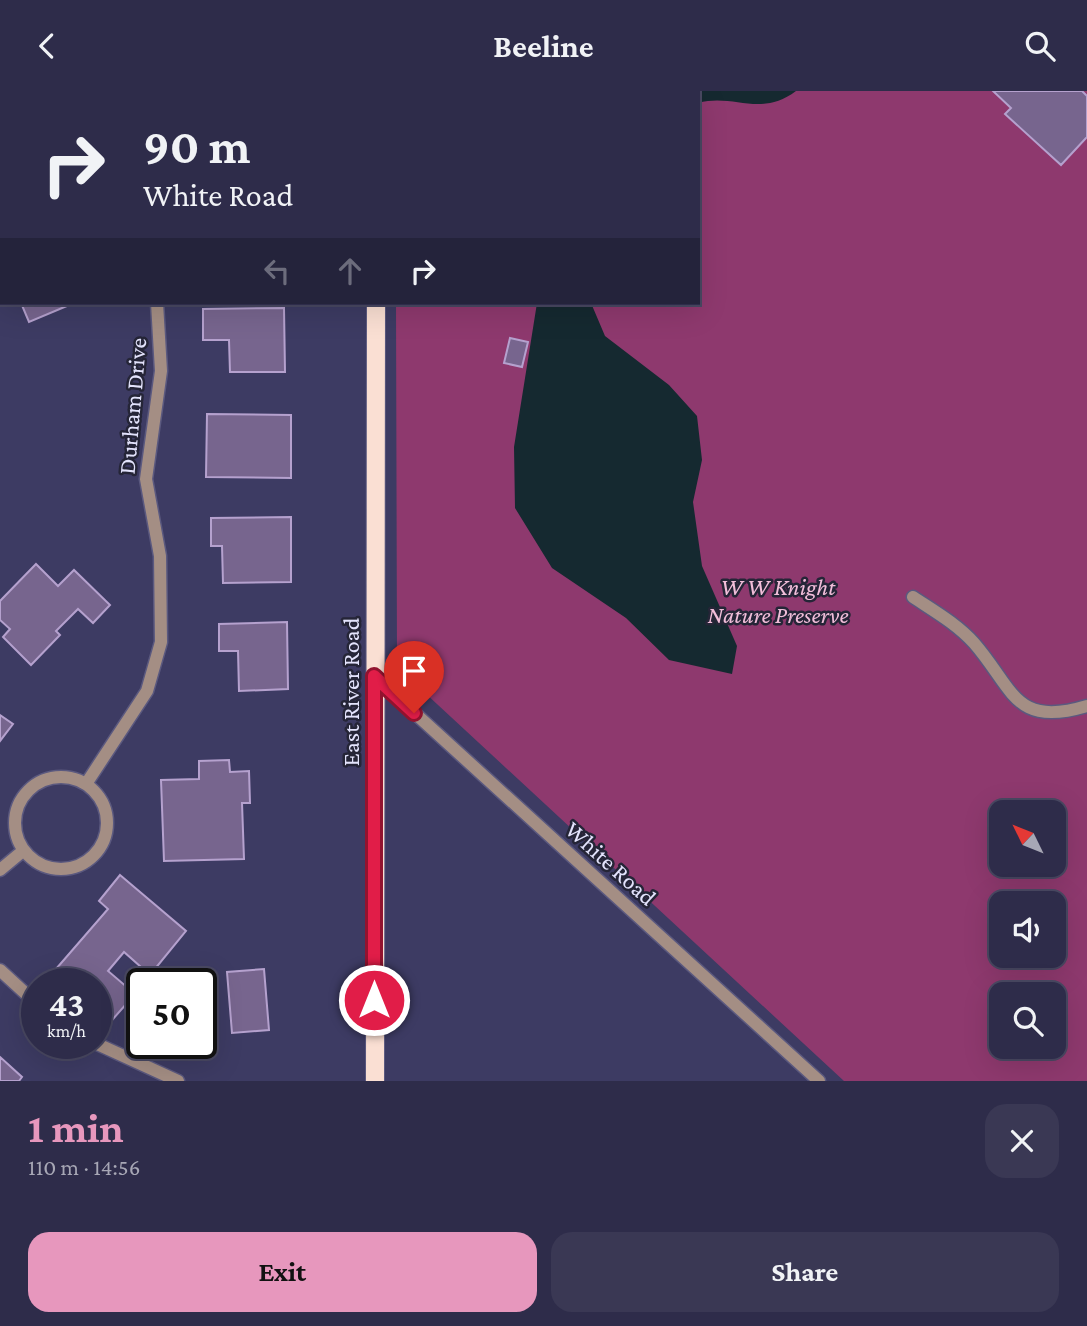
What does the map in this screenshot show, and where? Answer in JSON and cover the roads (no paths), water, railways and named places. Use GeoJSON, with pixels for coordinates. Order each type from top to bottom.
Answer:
{"type":"FeatureCollection","features":[{"type":"Feature","properties":{"kind":"main road","name":"East River Road"},"geometry":{"type":"LineString","coordinates":[[375,1081],[376,305]]}},
{"type":"Feature","properties":{"kind":"street","name":"Durham Drive"},"geometry":{"type":"LineString","coordinates":[[86,784],[147,691],[161,642],[160,556],[146,479],[161,371],[157,305]]}},
{"type":"Feature","properties":{"kind":"street"},"geometry":{"type":"LineString","coordinates":[[913,597],[973,642],[1018,701],[1032,711],[1047,715],[1087,706]]}},
{"type":"Feature","properties":{"kind":"street","name":"White Road"},"geometry":{"type":"LineString","coordinates":[[374,676],[819,1081]]}},
{"type":"Feature","properties":{"kind":"street"},"geometry":{"type":"LineString","coordinates":[[55,777],[72,778],[86,784],[103,803],[107,826],[99,850],[90,859],[68,869],[55,868],[32,859],[24,850],[17,836],[15,820],[19,804],[27,791],[55,777]]}},
{"type":"Feature","properties":{"kind":"street"},"geometry":{"type":"LineString","coordinates":[[0,870],[24,850]]}},
{"type":"Feature","properties":{"kind":"street"},"geometry":{"type":"LineString","coordinates":[[0,970],[21,989]]}},
{"type":"Feature","properties":{"kind":"street"},"geometry":{"type":"LineString","coordinates":[[112,1051],[178,1081]]}},
{"type":"Feature","properties":{"kind":"water"},"geometry":{"type":"Polygon","coordinates":[[[700,91],[796,91],[771,103],[700,103],[700,91]]]}},
{"type":"Feature","properties":{"kind":"water"},"geometry":{"type":"Polygon","coordinates":[[[537,305],[592,305],[605,336],[669,385],[697,416],[702,460],[693,502],[702,566],[737,646],[732,674],[669,660],[626,618],[552,568],[515,508],[514,447],[537,305]]]}},
{"type":"Feature","properties":{"kind":"park label","name":"W W Knight Nature Preserve"},"geometry":{"type":"Point","coordinates":[778,600]}}]}
